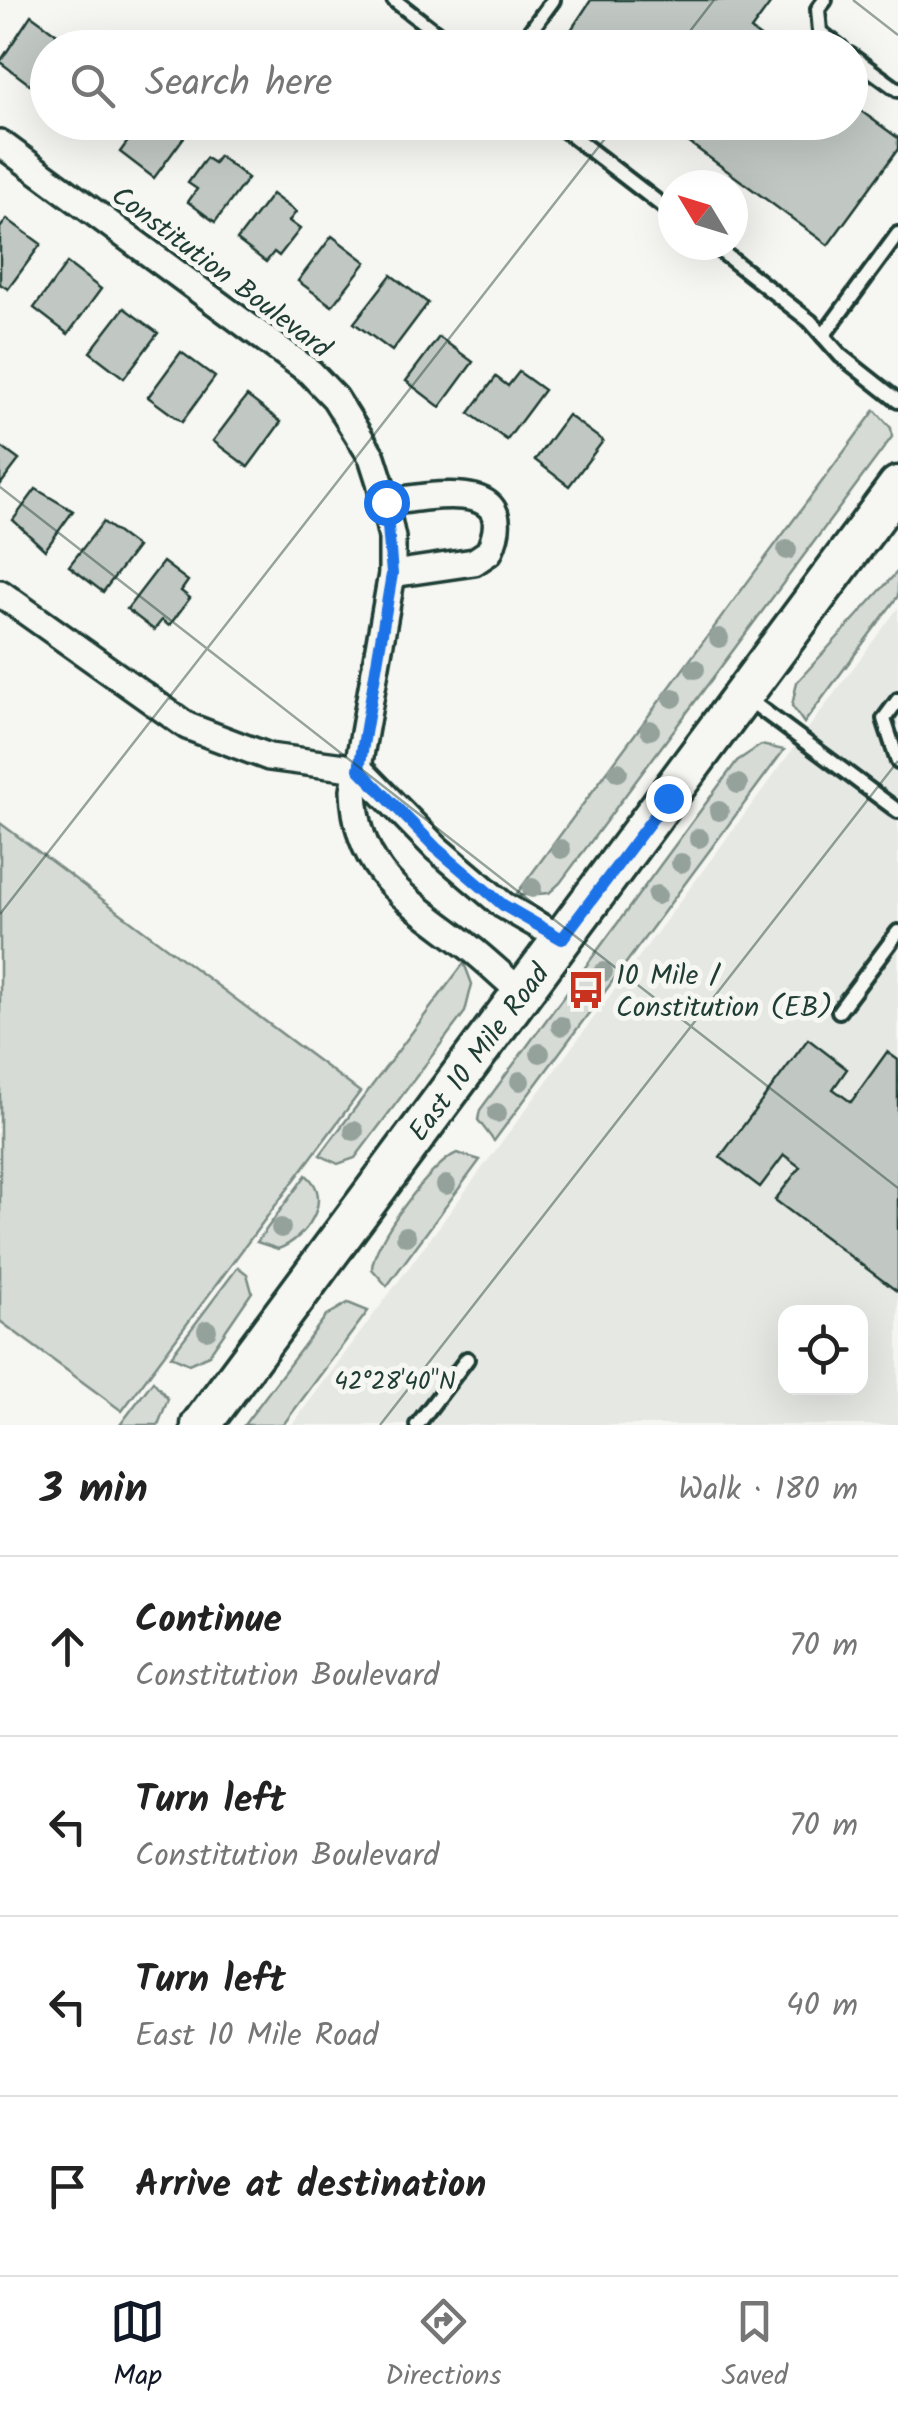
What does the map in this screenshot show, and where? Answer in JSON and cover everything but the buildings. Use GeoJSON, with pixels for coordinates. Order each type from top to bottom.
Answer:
{"type":"FeatureCollection","features":[{"type":"Feature","properties":{"kind":"main road","name":"East 10 Mile Road"},"geometry":{"type":"LineString","coordinates":[[201,1425],[898,486]]}},
{"type":"Feature","properties":{"kind":"street","name":"Constitution Boulevard"},"geometry":{"type":"LineString","coordinates":[[0,143],[310,372],[353,424],[372,457],[386,502],[392,574],[359,769],[355,814],[364,848],[400,898],[470,948],[522,994]]}},
{"type":"Feature","properties":{"kind":"street"},"geometry":{"type":"LineString","coordinates":[[386,502],[469,494],[486,505],[495,523],[489,552],[474,562],[392,574]]}},
{"type":"Feature","properties":{"kind":"street"},"geometry":{"type":"LineString","coordinates":[[0,593],[187,726],[270,758],[359,769],[436,848],[489,894],[562,939]]}},
{"type":"Feature","properties":{"kind":"lane"},"geometry":{"type":"LineString","coordinates":[[394,0],[433,30]]}},
{"type":"Feature","properties":{"kind":"lane"},"geometry":{"type":"LineString","coordinates":[[531,30],[553,0]]}},
{"type":"Feature","properties":{"kind":"lane"},"geometry":{"type":"LineString","coordinates":[[820,30],[818,9],[825,0]]}},
{"type":"Feature","properties":{"kind":"lane"},"geometry":{"type":"LineString","coordinates":[[868,68],[898,90]]}},
{"type":"Feature","properties":{"kind":"lane"},"geometry":{"type":"LineString","coordinates":[[577,140],[658,202]]}},
{"type":"Feature","properties":{"kind":"lane"},"geometry":{"type":"LineString","coordinates":[[824,336],[898,234]]}},
{"type":"Feature","properties":{"kind":"lane"},"geometry":{"type":"LineString","coordinates":[[731,260],[824,336],[863,376],[898,401]]}},
{"type":"Feature","properties":{"kind":"lane"},"geometry":{"type":"LineString","coordinates":[[743,696],[898,811]]}},
{"type":"Feature","properties":{"kind":"lane"},"geometry":{"type":"LineString","coordinates":[[898,700],[884,719],[898,762]]}},
{"type":"Feature","properties":{"kind":"lane"},"geometry":{"type":"LineString","coordinates":[[839,1011],[898,932]]}},
{"type":"Feature","properties":{"kind":"lane"},"geometry":{"type":"LineString","coordinates":[[417,1425],[467,1359]]}},
{"type":"Feature","properties":{"kind":"shaded area"},"geometry":{"type":"Polygon","coordinates":[[[875,410],[891,428],[892,437],[560,883],[549,893],[515,896],[875,410]]]}},
{"type":"Feature","properties":{"kind":"shaded area"},"geometry":{"type":"Polygon","coordinates":[[[898,571],[898,596],[804,723],[792,706],[797,682],[898,571]]]}},
{"type":"Feature","properties":{"kind":"shaded area"},"geometry":{"type":"Polygon","coordinates":[[[898,608],[898,1425],[292,1425],[898,608]]]}},
{"type":"Feature","properties":{"kind":"shaded area"},"geometry":{"type":"Polygon","coordinates":[[[761,745],[784,750],[494,1141],[478,1120],[480,1110],[737,761],[761,745]]]}},
{"type":"Feature","properties":{"kind":"shaded area"},"geometry":{"type":"Polygon","coordinates":[[[0,823],[360,1092],[122,1411],[0,1321],[0,823]]]}},
{"type":"Feature","properties":{"kind":"shaded area"},"geometry":{"type":"Polygon","coordinates":[[[464,963],[472,984],[465,1012],[355,1158],[338,1164],[320,1155],[464,963]]]}},
{"type":"Feature","properties":{"kind":"shaded area"},"geometry":{"type":"Polygon","coordinates":[[[457,1153],[480,1160],[387,1286],[372,1269],[382,1241],[420,1187],[446,1159],[457,1153]]]}},
{"type":"Feature","properties":{"kind":"shaded area"},"geometry":{"type":"Polygon","coordinates":[[[306,1175],[318,1195],[307,1227],[278,1249],[257,1242],[306,1175]]]}},
{"type":"Feature","properties":{"kind":"shaded area"},"geometry":{"type":"Polygon","coordinates":[[[238,1267],[247,1274],[252,1292],[209,1355],[189,1364],[171,1356],[238,1267]]]}},
{"type":"Feature","properties":{"kind":"shaded area"},"geometry":{"type":"Polygon","coordinates":[[[348,1303],[368,1311],[283,1425],[244,1425],[326,1316],[348,1303]]]}},
{"type":"Feature","properties":{"kind":"shaded area"},"geometry":{"type":"Polygon","coordinates":[[[153,1381],[168,1399],[158,1425],[120,1425],[153,1381]]]}},
{"type":"Feature","properties":{"kind":"place","name":"10 Mile / Constitution (EB)"},"geometry":{"type":"Point","coordinates":[586,990]}},
{"type":"Feature","properties":{"kind":"route"},"geometry":{"type":"LineString","coordinates":[[386,502],[392,574],[359,769],[436,848],[503,905],[562,939],[668,798]]}}]}
